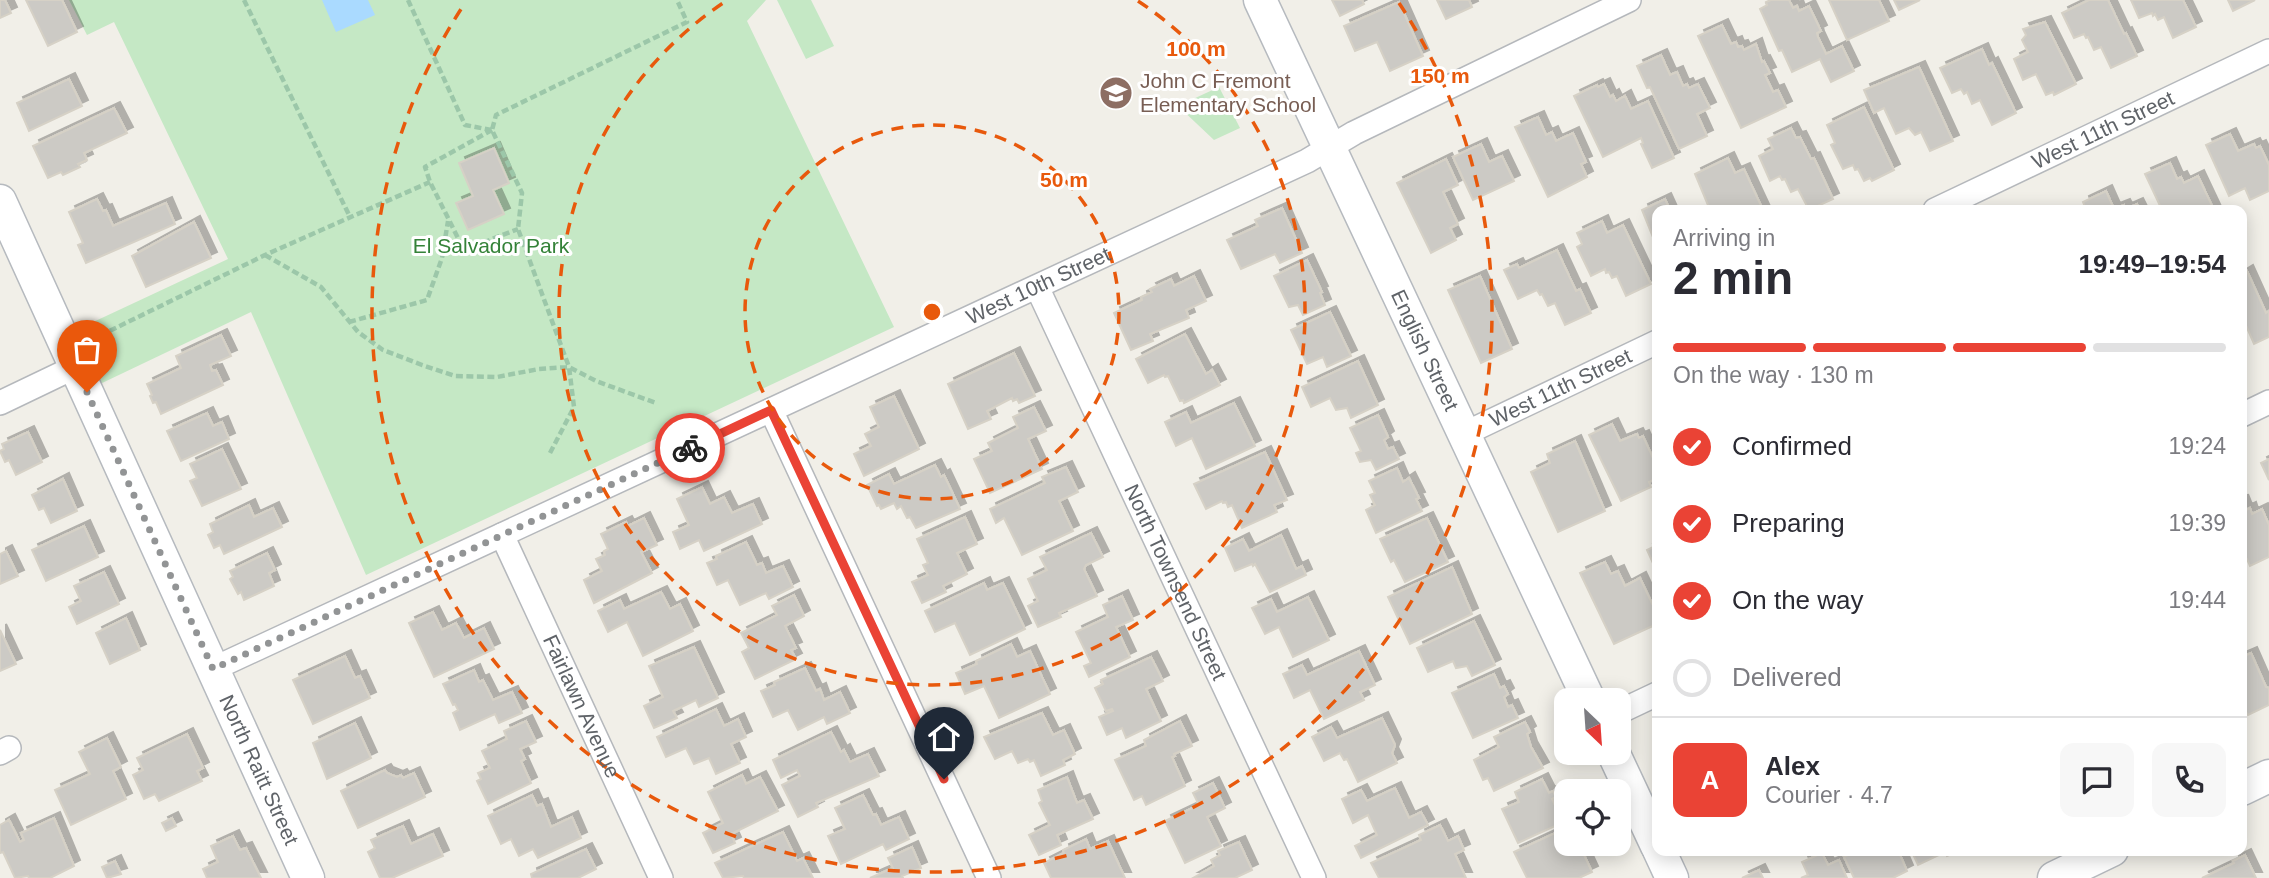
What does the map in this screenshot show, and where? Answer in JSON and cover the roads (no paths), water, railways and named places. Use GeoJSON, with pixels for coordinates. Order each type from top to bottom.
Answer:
{"type":"FeatureCollection","features":[{"type":"Feature","properties":{"kind":"street","name":"English Street"},"geometry":{"type":"LineString","coordinates":[[1260,0],[1583,688]]}},
{"type":"Feature","properties":{"kind":"street","name":"West 10th Street"},"geometry":{"type":"LineString","coordinates":[[213,669],[1307,161],[1354,133],[1629,0]]}},
{"type":"Feature","properties":{"kind":"street","name":"West 11th Street"},"geometry":{"type":"LineString","coordinates":[[1946,205],[2269,51]]}},
{"type":"Feature","properties":{"kind":"street","name":"North Raitt Street"},"geometry":{"type":"LineString","coordinates":[[0,201],[78,356],[213,669],[309,878]]}},
{"type":"Feature","properties":{"kind":"street","name":"North Townsend Street"},"geometry":{"type":"LineString","coordinates":[[1037,287],[1314,878]]}},
{"type":"Feature","properties":{"kind":"street","name":"West 11th Street"},"geometry":{"type":"LineString","coordinates":[[1464,434],[1652,344]]}},
{"type":"Feature","properties":{"kind":"street"},"geometry":{"type":"LineString","coordinates":[[0,403],[78,356]]}},
{"type":"Feature","properties":{"kind":"street"},"geometry":{"type":"LineString","coordinates":[[2247,413],[2269,402]]}},
{"type":"Feature","properties":{"kind":"street"},"geometry":{"type":"LineString","coordinates":[[771,410],[989,878]]}},
{"type":"Feature","properties":{"kind":"street","name":"Fairlawn Avenue"},"geometry":{"type":"LineString","coordinates":[[502,535],[661,878]]}},
{"type":"Feature","properties":{"kind":"street"},"geometry":{"type":"LineString","coordinates":[[1631,706],[1652,696]]}},
{"type":"Feature","properties":{"kind":"street"},"geometry":{"type":"LineString","coordinates":[[1619,765],[1652,835]]}},
{"type":"Feature","properties":{"kind":"street"},"geometry":{"type":"LineString","coordinates":[[2247,787],[2269,776]]}},
{"type":"Feature","properties":{"kind":"street"},"geometry":{"type":"LineString","coordinates":[[1662,856],[1672,878]]}},
{"type":"Feature","properties":{"kind":"street"},"geometry":{"type":"LineString","coordinates":[[2054,878],[2100,856]]}},
{"type":"Feature","properties":{"kind":"water"},"geometry":{"type":"Polygon","coordinates":[[[322,0],[368,0],[375,15],[336,32],[322,0]]]}},
{"type":"Feature","properties":{"kind":"place","name":"John C Fremont Elementary School"},"geometry":{"type":"Point","coordinates":[1116,93]}},
{"type":"Feature","properties":{"kind":"park label","name":"El Salvador Park"},"geometry":{"type":"Point","coordinates":[491,246]}}]}
